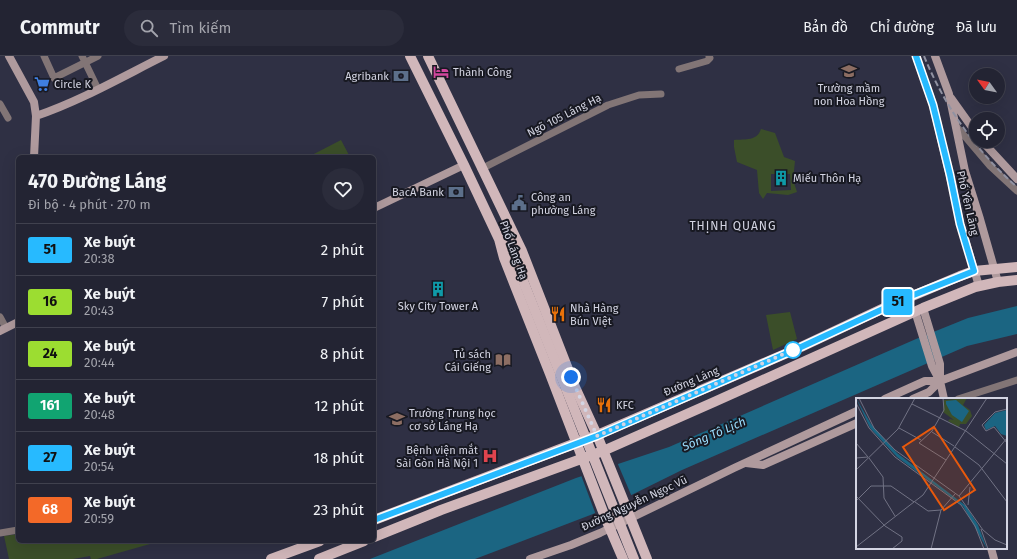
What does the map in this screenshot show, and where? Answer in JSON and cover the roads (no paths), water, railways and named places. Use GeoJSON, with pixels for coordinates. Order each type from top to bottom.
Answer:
{"type":"FeatureCollection","features":[{"type":"Feature","properties":{"kind":"main road"},"geometry":{"type":"LineString","coordinates":[[9,56],[34,102],[36,116],[34,155]]}},
{"type":"Feature","properties":{"kind":"main road"},"geometry":{"type":"LineString","coordinates":[[36,116],[98,89],[148,60],[164,56]]}},
{"type":"Feature","properties":{"kind":"main road","name":"Phố Láng Hạ"},"geometry":{"type":"LineString","coordinates":[[410,56],[499,239],[506,265],[623,559]]}},
{"type":"Feature","properties":{"kind":"main road","name":"Phố Láng Hạ"},"geometry":{"type":"LineString","coordinates":[[428,56],[481,170],[522,251],[575,387],[597,436],[647,559]]}},
{"type":"Feature","properties":{"kind":"main road","name":"Phố Yên Lãng"},"geometry":{"type":"LineString","coordinates":[[916,56],[933,105],[952,182],[960,224],[979,286]]}},
{"type":"Feature","properties":{"kind":"main road","name":"Phố Yên Lãng"},"geometry":{"type":"LineString","coordinates":[[935,56],[949,94],[964,171],[998,282]]}},
{"type":"Feature","properties":{"kind":"main road"},"geometry":{"type":"LineString","coordinates":[[421,79],[435,72]]}},
{"type":"Feature","properties":{"kind":"main road"},"geometry":{"type":"LineString","coordinates":[[949,94],[969,123]]}},
{"type":"Feature","properties":{"kind":"main road"},"geometry":{"type":"LineString","coordinates":[[988,148],[1017,179]]}},
{"type":"Feature","properties":{"kind":"main road"},"geometry":{"type":"LineString","coordinates":[[376,207],[464,165]]}},
{"type":"Feature","properties":{"kind":"main road"},"geometry":{"type":"LineString","coordinates":[[512,232],[516,262],[634,559]]}},
{"type":"Feature","properties":{"kind":"main road"},"geometry":{"type":"LineString","coordinates":[[499,239],[516,262]]}},
{"type":"Feature","properties":{"kind":"main road","name":"Đường Láng"},"geometry":{"type":"LineString","coordinates":[[376,519],[597,436],[831,333],[904,299],[974,271],[1017,267]]}},
{"type":"Feature","properties":{"kind":"main road"},"geometry":{"type":"LineString","coordinates":[[376,536],[441,510],[603,451],[837,346],[920,314],[979,286],[1017,280]]}},
{"type":"Feature","properties":{"kind":"main road"},"geometry":{"type":"LineString","coordinates":[[920,314],[936,365],[944,398]]}},
{"type":"Feature","properties":{"kind":"main road"},"geometry":{"type":"LineString","coordinates":[[3,330],[16,323]]}},
{"type":"Feature","properties":{"kind":"main road"},"geometry":{"type":"LineString","coordinates":[[831,333],[837,346]]}},
{"type":"Feature","properties":{"kind":"main road"},"geometry":{"type":"LineString","coordinates":[[887,398],[925,381],[940,381],[1017,352]]}},
{"type":"Feature","properties":{"kind":"main road"},"geometry":{"type":"LineString","coordinates":[[915,398],[929,392],[940,381]]}},
{"type":"Feature","properties":{"kind":"main road"},"geometry":{"type":"LineString","coordinates":[[558,393],[575,387]]}},
{"type":"Feature","properties":{"kind":"main road","name":"Đường Nguyễn Ngọc Vũ"},"geometry":{"type":"LineString","coordinates":[[530,559],[571,545],[610,528],[745,463],[856,412]]}},
{"type":"Feature","properties":{"kind":"main road","name":"Đường Nguyễn Ngọc Vũ"},"geometry":{"type":"LineString","coordinates":[[745,463],[763,465],[856,424]]}},
{"type":"Feature","properties":{"kind":"main road"},"geometry":{"type":"LineString","coordinates":[[271,559],[315,543]]}},
{"type":"Feature","properties":{"kind":"main road"},"geometry":{"type":"LineString","coordinates":[[319,559],[359,543]]}},
{"type":"Feature","properties":{"kind":"main road"},"geometry":{"type":"LineString","coordinates":[[991,549],[994,559]]}},
{"type":"Feature","properties":{"kind":"street"},"geometry":{"type":"LineString","coordinates":[[44,56],[54,78],[84,59],[98,56]]}},
{"type":"Feature","properties":{"kind":"street"},"geometry":{"type":"LineString","coordinates":[[680,69],[707,61],[710,58],[709,56]]}},
{"type":"Feature","properties":{"kind":"street"},"geometry":{"type":"LineString","coordinates":[[84,59],[98,89]]}},
{"type":"Feature","properties":{"kind":"street","name":"Ngõ 105 Láng Hạ"},"geometry":{"type":"LineString","coordinates":[[481,170],[608,105],[639,95],[661,94]]}},
{"type":"Feature","properties":{"kind":"street"},"geometry":{"type":"LineString","coordinates":[[0,104],[8,118]]}},
{"type":"Feature","properties":{"kind":"street"},"geometry":{"type":"LineString","coordinates":[[956,126],[990,166],[1017,191]]}},
{"type":"Feature","properties":{"kind":"street"},"geometry":{"type":"LineString","coordinates":[[0,317],[3,330]]}},
{"type":"Feature","properties":{"kind":"street"},"geometry":{"type":"LineString","coordinates":[[961,398],[1017,380]]}},
{"type":"Feature","properties":{"kind":"street"},"geometry":{"type":"LineString","coordinates":[[0,533],[16,530]]}},
{"type":"Feature","properties":{"kind":"water","name":"Sông Tô Lịch"},"geometry":{"type":"Polygon","coordinates":[[[1017,306],[1017,334],[967,346],[682,470],[593,514],[475,559],[370,559],[576,478],[669,447],[916,339],[968,318],[1017,306]]]}},
{"type":"Feature","properties":{"kind":"railway"},"geometry":{"type":"LineString","coordinates":[[924,56],[932,75],[963,127],[988,159],[1017,187]]}},
{"type":"Feature","properties":{"kind":"place","name":"Trường mầm non Hoa Hồng"},"geometry":{"type":"Point","coordinates":[849,71]}},
{"type":"Feature","properties":{"kind":"place","name":"Thành Công"},"geometry":{"type":"Point","coordinates":[441,72]}},
{"type":"Feature","properties":{"kind":"place","name":"Agribank"},"geometry":{"type":"Point","coordinates":[401,76]}},
{"type":"Feature","properties":{"kind":"place","name":"Circle K"},"geometry":{"type":"Point","coordinates":[42,84]}},
{"type":"Feature","properties":{"kind":"place","name":"Miếu Thôn Hạ"},"geometry":{"type":"Point","coordinates":[781,178]}},
{"type":"Feature","properties":{"kind":"place","name":"BacA Bank"},"geometry":{"type":"Point","coordinates":[456,192]}},
{"type":"Feature","properties":{"kind":"place","name":"Công an phường Láng"},"geometry":{"type":"Point","coordinates":[519,203]}},
{"type":"Feature","properties":{"kind":"place","name":"Sky City Tower A"},"geometry":{"type":"Point","coordinates":[438,289]}},
{"type":"Feature","properties":{"kind":"place","name":"Nhà Hàng Bún Việt"},"geometry":{"type":"Point","coordinates":[558,314]}},
{"type":"Feature","properties":{"kind":"place","name":"Tủ sách Cái Giếng"},"geometry":{"type":"Point","coordinates":[503,360]}},
{"type":"Feature","properties":{"kind":"place","name":"KFC"},"geometry":{"type":"Point","coordinates":[604,405]}},
{"type":"Feature","properties":{"kind":"place","name":"Trường Trung học cơ sở Láng Hạ"},"geometry":{"type":"Point","coordinates":[397,419]}},
{"type":"Feature","properties":{"kind":"place","name":"Bệnh viện mắt Sài Gòn Hà Nội 1"},"geometry":{"type":"Point","coordinates":[490,456]}},
{"type":"Feature","properties":{"kind":"district","name":"THỊNH QUANG"},"geometry":{"type":"Point","coordinates":[733,226]}}]}
